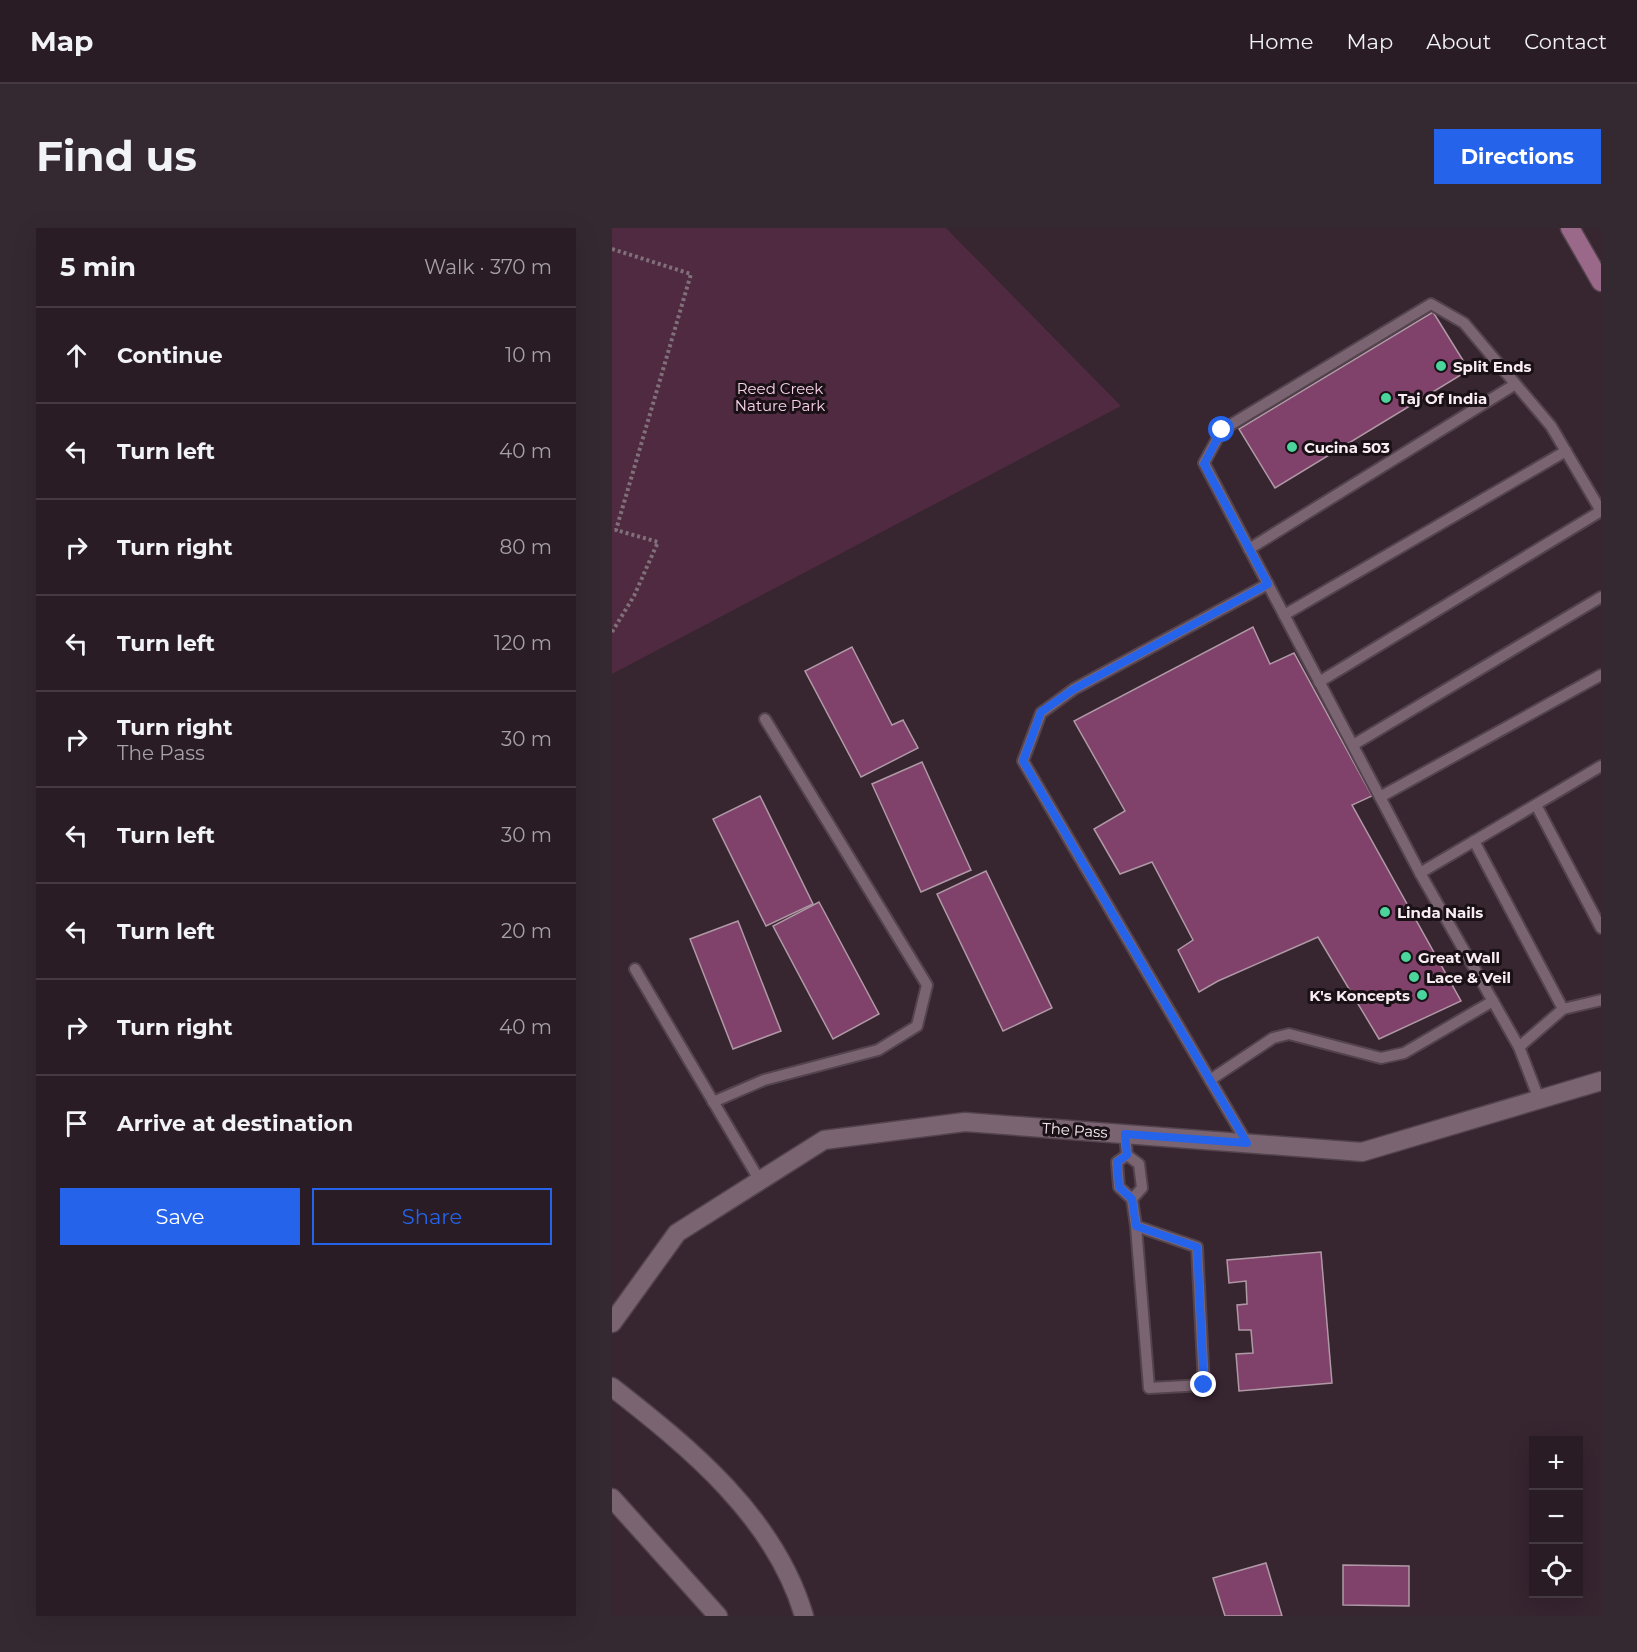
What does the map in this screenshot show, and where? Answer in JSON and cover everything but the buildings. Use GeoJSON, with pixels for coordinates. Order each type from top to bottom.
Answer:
{"type":"FeatureCollection","features":[{"type":"Feature","properties":{"kind":"main road"},"geometry":{"type":"LineString","coordinates":[[1570,228],[1601,282]]}},
{"type":"Feature","properties":{"kind":"street","name":"The Pass"},"geometry":{"type":"LineString","coordinates":[[612,1323],[677,1233],[824,1140],[965,1122],[1362,1152],[1601,1081]]}},
{"type":"Feature","properties":{"kind":"street"},"geometry":{"type":"LineString","coordinates":[[612,1387],[688,1447],[762,1529],[797,1593],[804,1616]]}},
{"type":"Feature","properties":{"kind":"street"},"geometry":{"type":"LineString","coordinates":[[612,1498],[718,1616]]}},
{"type":"Feature","properties":{"kind":"lane"},"geometry":{"type":"LineString","coordinates":[[1319,682],[1601,511],[1551,426],[1514,385],[1464,323],[1431,304],[1222,430],[1204,464],[1250,549],[1319,682],[1420,873],[1519,1047],[1539,1099]]}},
{"type":"Feature","properties":{"kind":"lane"},"geometry":{"type":"LineString","coordinates":[[1250,549],[1514,385]]}},
{"type":"Feature","properties":{"kind":"lane"},"geometry":{"type":"LineString","coordinates":[[1284,615],[1566,451]]}},
{"type":"Feature","properties":{"kind":"lane"},"geometry":{"type":"LineString","coordinates":[[1247,1143],[1023,761],[1041,712],[1074,689],[1268,584]]}},
{"type":"Feature","properties":{"kind":"lane"},"geometry":{"type":"LineString","coordinates":[[1353,745],[1601,597]]}},
{"type":"Feature","properties":{"kind":"lane"},"geometry":{"type":"LineString","coordinates":[[1380,797],[1601,675]]}},
{"type":"Feature","properties":{"kind":"lane"},"geometry":{"type":"LineString","coordinates":[[713,1102],[764,1080],[878,1050],[917,1026],[927,985],[765,719]]}},
{"type":"Feature","properties":{"kind":"lane"},"geometry":{"type":"LineString","coordinates":[[1420,873],[1601,766]]}},
{"type":"Feature","properties":{"kind":"lane"},"geometry":{"type":"LineString","coordinates":[[1536,805],[1601,928]]}},
{"type":"Feature","properties":{"kind":"lane"},"geometry":{"type":"LineString","coordinates":[[1474,841],[1563,1009]]}},
{"type":"Feature","properties":{"kind":"lane"},"geometry":{"type":"LineString","coordinates":[[635,969],[760,1181]]}},
{"type":"Feature","properties":{"kind":"lane"},"geometry":{"type":"LineString","coordinates":[[1519,1047],[1563,1009],[1601,1000]]}},
{"type":"Feature","properties":{"kind":"lane"},"geometry":{"type":"LineString","coordinates":[[1210,1080],[1273,1038],[1289,1034],[1381,1058],[1404,1053],[1493,1001]]}},
{"type":"Feature","properties":{"kind":"lane"},"geometry":{"type":"LineString","coordinates":[[1125,1134],[1127,1155],[1139,1164],[1142,1188],[1132,1199]]}},
{"type":"Feature","properties":{"kind":"lane"},"geometry":{"type":"LineString","coordinates":[[1127,1155],[1117,1162],[1119,1187],[1132,1199],[1149,1388],[1204,1385],[1197,1247],[1136,1226]]}},
{"type":"Feature","properties":{"kind":"path"},"geometry":{"type":"LineString","coordinates":[[612,249],[691,274],[614,530],[658,542],[634,596],[612,632]]}},
{"type":"Feature","properties":{"kind":"green space","name":"Reed Creek Nature Park"},"geometry":{"type":"Polygon","coordinates":[[[612,228],[946,228],[1121,406],[612,674],[612,228]]]}},
{"type":"Feature","properties":{"kind":"place","name":"Split Ends"},"geometry":{"type":"Point","coordinates":[1441,366]}},
{"type":"Feature","properties":{"kind":"place","name":"Taj Of India"},"geometry":{"type":"Point","coordinates":[1386,398]}},
{"type":"Feature","properties":{"kind":"place","name":"Cucina 503"},"geometry":{"type":"Point","coordinates":[1292,447]}},
{"type":"Feature","properties":{"kind":"place","name":"Linda Nails"},"geometry":{"type":"Point","coordinates":[1385,912]}},
{"type":"Feature","properties":{"kind":"place","name":"Great Wall"},"geometry":{"type":"Point","coordinates":[1406,957]}},
{"type":"Feature","properties":{"kind":"place","name":"Lace & Veil"},"geometry":{"type":"Point","coordinates":[1414,977]}},
{"type":"Feature","properties":{"kind":"place","name":"K's Koncepts"},"geometry":{"type":"Point","coordinates":[1422,995]}},
{"type":"Feature","properties":{"kind":"route"},"geometry":{"type":"LineString","coordinates":[[1204,1385],[1197,1247],[1136,1226],[1132,1199],[1119,1187],[1117,1162],[1127,1155],[1125,1134],[1247,1143],[1023,761],[1041,712],[1074,689],[1268,584],[1204,464],[1222,430]]}}]}
